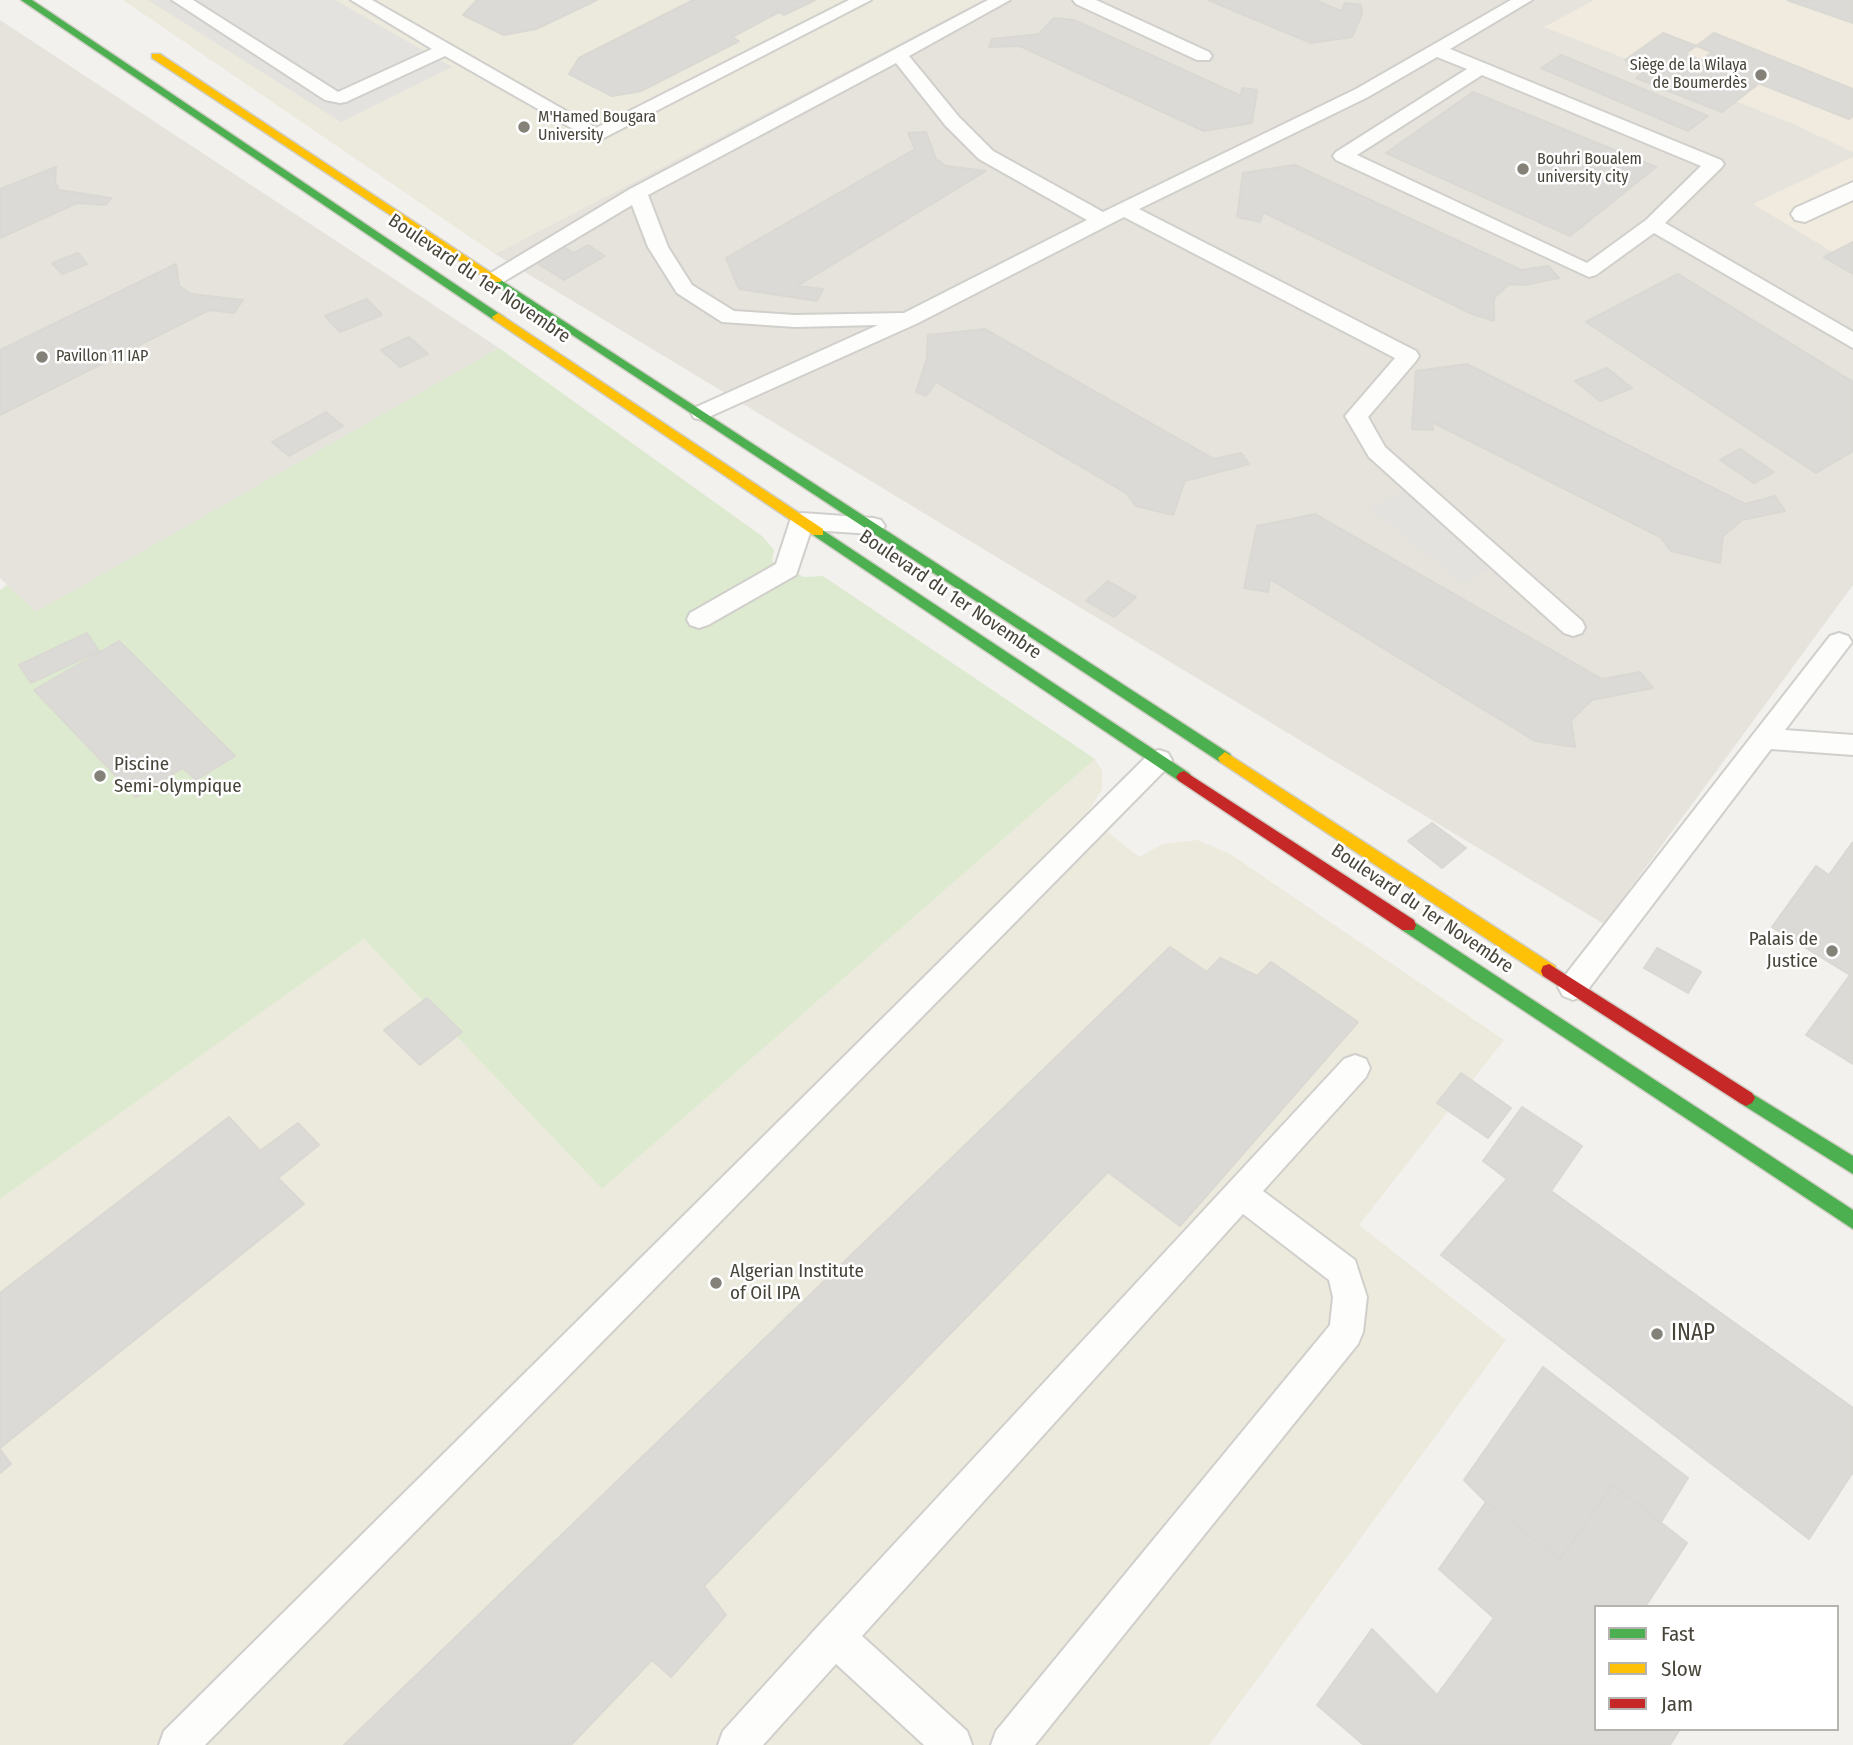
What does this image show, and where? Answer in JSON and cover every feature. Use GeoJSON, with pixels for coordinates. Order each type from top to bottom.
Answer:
{"type":"FeatureCollection","features":[{"type":"Feature","properties":{"kind":"main road","name":"Boulevard du 1er Novembre"},"geometry":{"type":"LineString","coordinates":[[26,0],[1159,760],[1853,1220]]}},
{"type":"Feature","properties":{"kind":"main road","name":"Boulevard du 1er Novembre"},"geometry":{"type":"LineString","coordinates":[[140,45],[1573,987],[1853,1166]]}},
{"type":"Feature","properties":{"kind":"street"},"geometry":{"type":"LineString","coordinates":[[1805,214],[1853,190]]}},
{"type":"Feature","properties":{"kind":"lane"},"geometry":{"type":"LineString","coordinates":[[181,0],[331,96],[340,98],[447,49]]}},
{"type":"Feature","properties":{"kind":"lane"},"geometry":{"type":"LineString","coordinates":[[360,0],[596,136],[862,0]]}},
{"type":"Feature","properties":{"kind":"lane"},"geometry":{"type":"LineString","coordinates":[[496,278],[637,193],[1000,0]]}},
{"type":"Feature","properties":{"kind":"lane"},"geometry":{"type":"LineString","coordinates":[[1082,0],[1203,56]]}},
{"type":"Feature","properties":{"kind":"lane"},"geometry":{"type":"LineString","coordinates":[[702,413],[911,318],[1124,209],[1362,93],[1523,0]]}},
{"type":"Feature","properties":{"kind":"lane"},"geometry":{"type":"LineString","coordinates":[[1436,50],[1481,68],[1714,164],[1653,224],[1589,271],[1343,156],[1481,68]]}},
{"type":"Feature","properties":{"kind":"lane"},"geometry":{"type":"LineString","coordinates":[[898,54],[952,121],[986,155],[1102,220]]}},
{"type":"Feature","properties":{"kind":"lane"},"geometry":{"type":"LineString","coordinates":[[637,193],[658,247],[684,289],[729,317],[795,321],[911,318]]}},
{"type":"Feature","properties":{"kind":"lane"},"geometry":{"type":"LineString","coordinates":[[1124,209],[1408,356],[1356,416],[1377,452],[1573,628]]}},
{"type":"Feature","properties":{"kind":"lane"},"geometry":{"type":"LineString","coordinates":[[1653,224],[1853,341]]}},
{"type":"Feature","properties":{"kind":"lane"},"geometry":{"type":"LineString","coordinates":[[699,619],[787,569],[802,521],[873,526]]}},
{"type":"Feature","properties":{"kind":"lane"},"geometry":{"type":"LineString","coordinates":[[1573,987],[1839,642]]}},
{"type":"Feature","properties":{"kind":"lane"},"geometry":{"type":"LineString","coordinates":[[1764,739],[1853,745]]}},
{"type":"Feature","properties":{"kind":"lane"},"geometry":{"type":"LineString","coordinates":[[178,1745],[1159,760]]}},
{"type":"Feature","properties":{"kind":"lane"},"geometry":{"type":"LineString","coordinates":[[737,1745],[1355,1068]]}},
{"type":"Feature","properties":{"kind":"lane"},"geometry":{"type":"LineString","coordinates":[[1010,1745],[1346,1332],[1350,1297],[1342,1271],[1241,1193]]}},
{"type":"Feature","properties":{"kind":"lane"},"geometry":{"type":"LineString","coordinates":[[834,1636],[953,1745]]}},
{"type":"Feature","properties":{"kind":"shaded area","name":"M'Hamed Bougara University"},"geometry":{"type":"Polygon","coordinates":[[[123,0],[982,0],[495,254],[123,0]]]}},
{"type":"Feature","properties":{"kind":"shaded area"},"geometry":{"type":"Polygon","coordinates":[[[148,0],[335,0],[452,67],[341,122],[148,0]]]}},
{"type":"Feature","properties":{"kind":"shaded area"},"geometry":{"type":"Polygon","coordinates":[[[982,0],[1595,0],[1545,27],[1792,123],[1853,152],[1853,157],[1754,204],[1853,264],[1853,585],[1604,924],[495,254],[982,0]]]}},
{"type":"Feature","properties":{"kind":"shaded area","name":"Siège de la Wilaya de Boumerdès"},"geometry":{"type":"Polygon","coordinates":[[[1595,0],[1853,0],[1853,152],[1792,123],[1544,27],[1595,0]]]}},
{"type":"Feature","properties":{"kind":"shaded area"},"geometry":{"type":"Polygon","coordinates":[[[0,20],[499,348],[35,613],[0,578],[0,20]]]}},
{"type":"Feature","properties":{"kind":"shaded area"},"geometry":{"type":"Polygon","coordinates":[[[1853,157],[1853,264],[1753,204],[1853,157]]]}},
{"type":"Feature","properties":{"kind":"shaded area"},"geometry":{"type":"Polygon","coordinates":[[[1402,491],[1496,565],[1463,584],[1369,508],[1402,491]]]}},
{"type":"Feature","properties":{"kind":"shaded area","name":"Algerian Institute of Oil IPA"},"geometry":{"type":"Polygon","coordinates":[[[1095,759],[1102,771],[1102,789],[1086,815],[1139,857],[1163,844],[1198,840],[1230,854],[1504,1040],[1359,1225],[1506,1340],[1209,1745],[0,1745],[0,1199],[364,939],[602,1189],[1095,759]]]}},
{"type":"Feature","properties":{"kind":"green space"},"geometry":{"type":"Polygon","coordinates":[[[499,348],[762,536],[774,550],[772,561],[804,577],[823,576],[1095,759],[602,1189],[364,939],[0,1199],[0,590],[7,585],[36,612],[499,348]]]}},
{"type":"Feature","properties":{"kind":"building"},"geometry":{"type":"Polygon","coordinates":[[[477,0],[597,0],[536,29],[504,35],[463,15],[477,0]]]}},
{"type":"Feature","properties":{"kind":"building"},"geometry":{"type":"Polygon","coordinates":[[[693,0],[815,0],[784,15],[779,12],[732,37],[739,41],[641,91],[612,96],[569,74],[579,58],[693,0]]]}},
{"type":"Feature","properties":{"kind":"building"},"geometry":{"type":"Polygon","coordinates":[[[1208,0],[1315,0],[1341,11],[1345,3],[1361,5],[1362,14],[1352,37],[1311,43],[1208,0]]]}},
{"type":"Feature","properties":{"kind":"building"},"geometry":{"type":"Polygon","coordinates":[[[1787,0],[1853,0],[1853,23],[1787,0]]]}},
{"type":"Feature","properties":{"kind":"building"},"geometry":{"type":"Polygon","coordinates":[[[1054,18],[1074,20],[1241,96],[1242,88],[1257,90],[1252,123],[1204,131],[1020,46],[989,47],[992,39],[1039,34],[1054,18]]]}},
{"type":"Feature","properties":{"kind":"building"},"geometry":{"type":"Polygon","coordinates":[[[1663,33],[1712,52],[1698,63],[1757,85],[1722,112],[1636,78],[1648,69],[1625,60],[1663,33]]]}},
{"type":"Feature","properties":{"kind":"building"},"geometry":{"type":"Polygon","coordinates":[[[1714,33],[1853,89],[1853,116],[1849,119],[1685,54],[1714,33]]]}},
{"type":"Feature","properties":{"kind":"building"},"geometry":{"type":"Polygon","coordinates":[[[1561,55],[1708,116],[1688,131],[1541,68],[1561,55]]]}},
{"type":"Feature","properties":{"kind":"building"},"geometry":{"type":"Polygon","coordinates":[[[1473,92],[1656,167],[1570,236],[1386,153],[1473,92]]]}},
{"type":"Feature","properties":{"kind":"building"},"geometry":{"type":"Polygon","coordinates":[[[926,132],[936,159],[946,166],[986,171],[797,286],[823,289],[817,301],[739,289],[726,258],[915,149],[908,133],[926,132]]]}},
{"type":"Feature","properties":{"kind":"building"},"geometry":{"type":"Polygon","coordinates":[[[1295,165],[1521,270],[1548,266],[1559,278],[1524,285],[1509,284],[1494,298],[1494,321],[1472,314],[1263,212],[1260,222],[1237,217],[1243,173],[1295,165]]]}},
{"type":"Feature","properties":{"kind":"building"},"geometry":{"type":"Polygon","coordinates":[[[56,167],[55,182],[59,190],[111,198],[106,205],[77,203],[0,238],[0,189],[56,167]]]}},
{"type":"Feature","properties":{"kind":"building"},"geometry":{"type":"Polygon","coordinates":[[[1853,242],[1853,274],[1824,257],[1853,242]]]}},
{"type":"Feature","properties":{"kind":"building"},"geometry":{"type":"Polygon","coordinates":[[[560,245],[574,253],[588,245],[605,256],[564,280],[532,260],[560,245]]]}},
{"type":"Feature","properties":{"kind":"building"},"geometry":{"type":"Polygon","coordinates":[[[78,253],[87,264],[62,274],[52,263],[78,253]]]}},
{"type":"Feature","properties":{"kind":"building"},"geometry":{"type":"Polygon","coordinates":[[[176,264],[179,286],[191,294],[243,300],[234,313],[209,310],[0,415],[0,350],[176,264]]]}},
{"type":"Feature","properties":{"kind":"building"},"geometry":{"type":"Polygon","coordinates":[[[1678,274],[1853,382],[1853,451],[1816,473],[1586,322],[1678,274]]]}},
{"type":"Feature","properties":{"kind":"building"},"geometry":{"type":"Polygon","coordinates":[[[367,299],[382,315],[340,332],[325,316],[367,299]]]}},
{"type":"Feature","properties":{"kind":"building"},"geometry":{"type":"Polygon","coordinates":[[[985,329],[1214,459],[1241,453],[1249,464],[1185,481],[1173,515],[1136,506],[1126,493],[936,382],[926,396],[916,392],[927,358],[928,335],[985,329]]]}},
{"type":"Feature","properties":{"kind":"building"},"geometry":{"type":"Polygon","coordinates":[[[409,337],[428,354],[400,367],[381,350],[409,337]]]}},
{"type":"Feature","properties":{"kind":"building"},"geometry":{"type":"Polygon","coordinates":[[[1467,364],[1745,504],[1775,496],[1785,511],[1742,520],[1723,536],[1720,563],[1671,551],[1660,537],[1432,422],[1433,430],[1412,429],[1416,371],[1467,364]]]}},
{"type":"Feature","properties":{"kind":"building"},"geometry":{"type":"Polygon","coordinates":[[[1607,368],[1632,388],[1600,401],[1575,381],[1607,368]]]}},
{"type":"Feature","properties":{"kind":"building"},"geometry":{"type":"Polygon","coordinates":[[[326,412],[343,426],[289,456],[272,442],[326,412]]]}},
{"type":"Feature","properties":{"kind":"building"},"geometry":{"type":"Polygon","coordinates":[[[1740,449],[1774,472],[1754,483],[1720,460],[1740,449]]]}},
{"type":"Feature","properties":{"kind":"building"},"geometry":{"type":"Polygon","coordinates":[[[1315,514],[1602,679],[1640,672],[1653,688],[1592,700],[1571,720],[1575,747],[1535,741],[1270,579],[1268,592],[1244,588],[1257,526],[1315,514]]]}},
{"type":"Feature","properties":{"kind":"building"},"geometry":{"type":"Polygon","coordinates":[[[1108,581],[1136,597],[1114,617],[1086,601],[1108,581]]]}},
{"type":"Feature","properties":{"kind":"building"},"geometry":{"type":"Polygon","coordinates":[[[87,633],[99,651],[31,683],[19,665],[87,633]]]}},
{"type":"Feature","properties":{"kind":"building"},"geometry":{"type":"Polygon","coordinates":[[[119,641],[235,756],[196,780],[183,768],[136,797],[34,690],[119,641]]]}},
{"type":"Feature","properties":{"kind":"building"},"geometry":{"type":"Polygon","coordinates":[[[1432,823],[1466,848],[1442,868],[1408,841],[1432,823]]]}},
{"type":"Feature","properties":{"kind":"building","name":"Palais de Justice"},"geometry":{"type":"Polygon","coordinates":[[[1852,843],[1853,1064],[1806,1035],[1850,975],[1772,927],[1816,866],[1829,875],[1852,843]]]}},
{"type":"Feature","properties":{"kind":"building"},"geometry":{"type":"Polygon","coordinates":[[[1170,947],[1207,972],[1220,958],[1257,976],[1271,962],[1358,1022],[1180,1226],[1108,1172],[704,1586],[726,1615],[671,1677],[652,1660],[571,1745],[344,1745],[1170,947]]]}},
{"type":"Feature","properties":{"kind":"building"},"geometry":{"type":"Polygon","coordinates":[[[1657,948],[1701,972],[1688,993],[1644,968],[1657,948]]]}},
{"type":"Feature","properties":{"kind":"building"},"geometry":{"type":"Polygon","coordinates":[[[427,998],[462,1032],[420,1065],[384,1030],[427,998]]]}},
{"type":"Feature","properties":{"kind":"building"},"geometry":{"type":"Polygon","coordinates":[[[1461,1073],[1511,1108],[1488,1138],[1437,1103],[1461,1073]]]}},
{"type":"Feature","properties":{"kind":"building"},"geometry":{"type":"Polygon","coordinates":[[[1522,1107],[1582,1146],[1551,1191],[1853,1408],[1853,1472],[1809,1539],[1441,1255],[1507,1179],[1483,1161],[1522,1107]]]}},
{"type":"Feature","properties":{"kind":"building"},"geometry":{"type":"Polygon","coordinates":[[[229,1117],[260,1151],[298,1123],[319,1145],[278,1178],[304,1204],[0,1448],[0,1293],[229,1117]]]}},
{"type":"Feature","properties":{"kind":"building"},"geometry":{"type":"Polygon","coordinates":[[[1543,1367],[1688,1478],[1661,1522],[1613,1485],[1560,1559],[1486,1502],[1464,1480],[1543,1367]]]}},
{"type":"Feature","properties":{"kind":"building"},"geometry":{"type":"Polygon","coordinates":[[[0,1449],[11,1464],[0,1473],[0,1449]]]}},
{"type":"Feature","properties":{"kind":"building"},"geometry":{"type":"Polygon","coordinates":[[[1613,1485],[1687,1543],[1646,1605],[1594,1605],[1594,1731],[1679,1731],[1670,1745],[1364,1745],[1317,1705],[1372,1629],[1437,1695],[1494,1618],[1439,1569],[1486,1502],[1560,1559],[1613,1485]]]}},
{"type":"Feature","properties":{"kind":"traffic: fast"},"geometry":{"type":"LineString","coordinates":[[26,0],[498,317]]}},
{"type":"Feature","properties":{"kind":"traffic: fast"},"geometry":{"type":"LineString","coordinates":[[496,280],[1225,758]]}},
{"type":"Feature","properties":{"kind":"traffic: fast"},"geometry":{"type":"LineString","coordinates":[[818,532],[1184,777]]}},
{"type":"Feature","properties":{"kind":"traffic: fast"},"geometry":{"type":"LineString","coordinates":[[1408,925],[1853,1220]]}},
{"type":"Feature","properties":{"kind":"traffic: fast"},"geometry":{"type":"LineString","coordinates":[[1746,1098],[1853,1166]]}},
{"type":"Feature","properties":{"kind":"traffic: slow"},"geometry":{"type":"LineString","coordinates":[[156,56],[496,280]]}},
{"type":"Feature","properties":{"kind":"traffic: slow"},"geometry":{"type":"LineString","coordinates":[[498,317],[818,532]]}},
{"type":"Feature","properties":{"kind":"traffic: slow"},"geometry":{"type":"LineString","coordinates":[[1225,758],[1549,971]]}},
{"type":"Feature","properties":{"kind":"traffic: jam"},"geometry":{"type":"LineString","coordinates":[[1184,777],[1408,925]]}},
{"type":"Feature","properties":{"kind":"traffic: jam"},"geometry":{"type":"LineString","coordinates":[[1549,971],[1746,1098]]}},
{"type":"Feature","properties":{"kind":"place","name":"Siège de la Wilaya de Boumerdès"},"geometry":{"type":"Point","coordinates":[1761,75]}},
{"type":"Feature","properties":{"kind":"place","name":"M'Hamed Bougara University"},"geometry":{"type":"Point","coordinates":[524,127]}},
{"type":"Feature","properties":{"kind":"place","name":"Bouhri Boualem university city"},"geometry":{"type":"Point","coordinates":[1523,169]}},
{"type":"Feature","properties":{"kind":"place","name":"Pavillon 11 IAP"},"geometry":{"type":"Point","coordinates":[42,357]}},
{"type":"Feature","properties":{"kind":"place","name":"Piscine Semi-olympique"},"geometry":{"type":"Point","coordinates":[100,776]}},
{"type":"Feature","properties":{"kind":"place","name":"Palais de Justice"},"geometry":{"type":"Point","coordinates":[1832,951]}},
{"type":"Feature","properties":{"kind":"place","name":"Algerian Institute of Oil IPA"},"geometry":{"type":"Point","coordinates":[716,1283]}},
{"type":"Feature","properties":{"kind":"place","name":"INAP"},"geometry":{"type":"Point","coordinates":[1657,1334]}}]}
